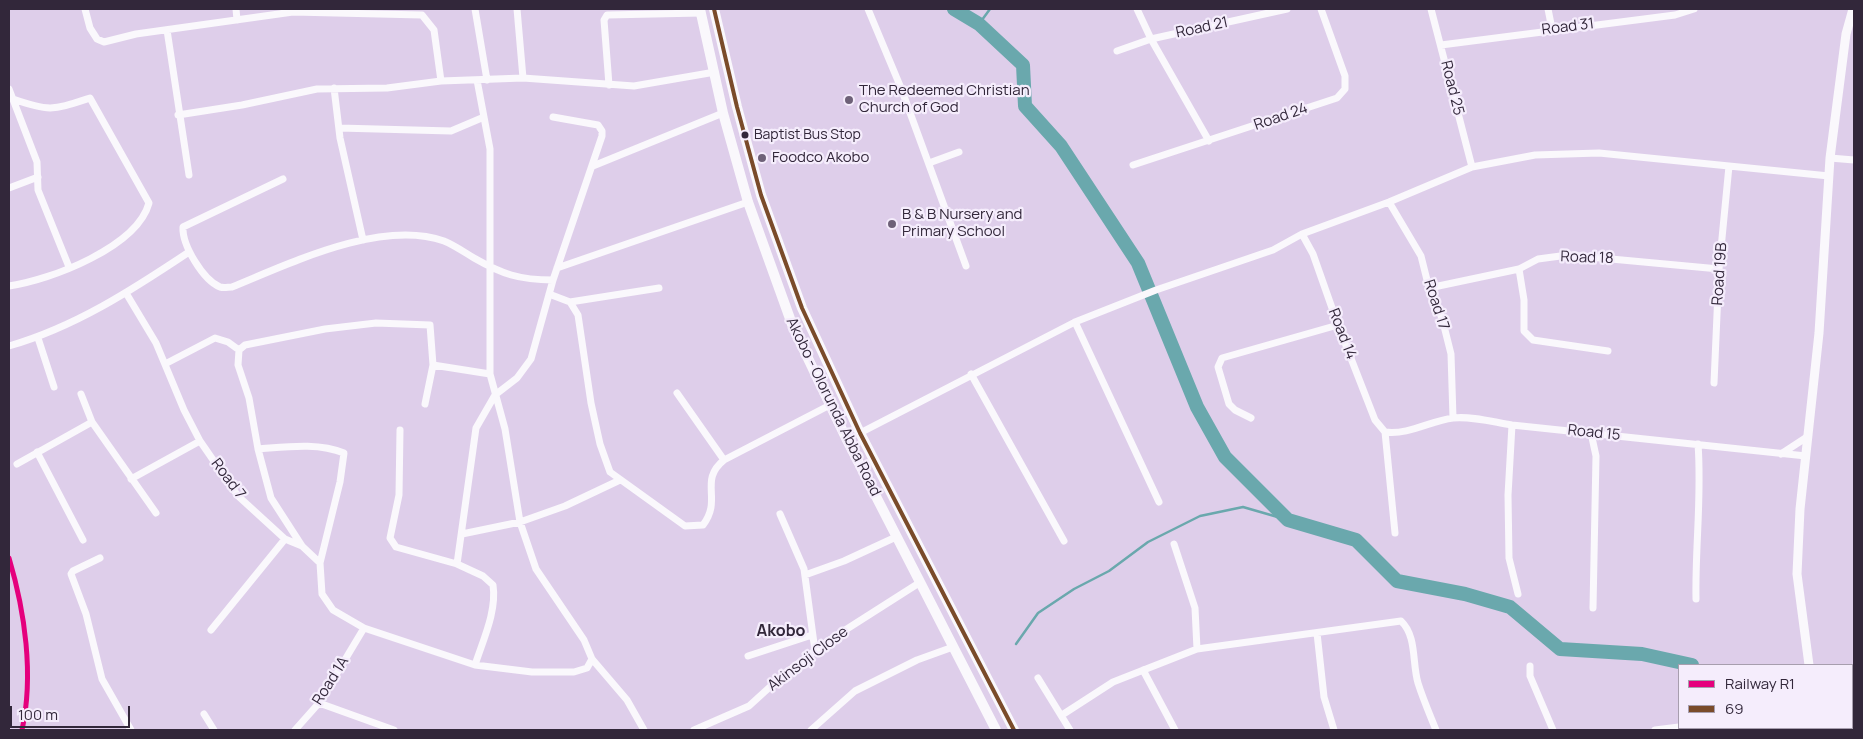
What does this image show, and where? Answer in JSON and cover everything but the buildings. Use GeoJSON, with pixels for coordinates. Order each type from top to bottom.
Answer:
{"type":"FeatureCollection","features":[{"type":"Feature","properties":{"kind":"main road","name":"Akobo - Olorunda Abba Road"},"geometry":{"type":"LineString","coordinates":[[714,9],[754,168],[802,308],[860,433],[1014,730]]}},
{"type":"Feature","properties":{"kind":"main road","name":"Akobo - Olorunda Abba Road"},"geometry":{"type":"LineString","coordinates":[[700,11],[723,113],[748,202],[791,322],[911,568],[996,730]]}},
{"type":"Feature","properties":{"kind":"main road"},"geometry":{"type":"LineString","coordinates":[[740,172],[754,168]]}},
{"type":"Feature","properties":{"kind":"main road"},"geometry":{"type":"LineString","coordinates":[[911,568],[925,560]]}},
{"type":"Feature","properties":{"kind":"street"},"geometry":{"type":"LineString","coordinates":[[86,9],[90,28],[97,39],[103,42],[167,30],[313,11],[383,11],[422,15],[428,20],[434,30],[441,81]]}},
{"type":"Feature","properties":{"kind":"street"},"geometry":{"type":"LineString","coordinates":[[236,9],[237,20]]}},
{"type":"Feature","properties":{"kind":"street"},"geometry":{"type":"LineString","coordinates":[[475,9],[487,80]]}},
{"type":"Feature","properties":{"kind":"street"},"geometry":{"type":"LineString","coordinates":[[517,9],[523,78]]}},
{"type":"Feature","properties":{"kind":"street"},"geometry":{"type":"LineString","coordinates":[[868,9],[902,91],[966,266]]}},
{"type":"Feature","properties":{"kind":"street"},"geometry":{"type":"LineString","coordinates":[[1137,9],[1151,39],[1209,141]]}},
{"type":"Feature","properties":{"kind":"street","name":"Road 21"},"geometry":{"type":"LineString","coordinates":[[1117,51],[1151,39],[1282,9]]}},
{"type":"Feature","properties":{"kind":"street","name":"Road 24"},"geometry":{"type":"LineString","coordinates":[[1133,165],[1338,98],[1345,89],[1345,76],[1322,9]]}},
{"type":"Feature","properties":{"kind":"street","name":"Road 25"},"geometry":{"type":"LineString","coordinates":[[1431,9],[1472,167]]}},
{"type":"Feature","properties":{"kind":"street"},"geometry":{"type":"LineString","coordinates":[[1548,9],[1552,29]]}},
{"type":"Feature","properties":{"kind":"street","name":"Road 31"},"geometry":{"type":"LineString","coordinates":[[1441,45],[1552,29],[1675,15],[1694,9]]}},
{"type":"Feature","properties":{"kind":"street"},"geometry":{"type":"LineString","coordinates":[[1809,664],[1797,574],[1807,437],[1819,333],[1830,158],[1846,34],[1853,9]]}},
{"type":"Feature","properties":{"kind":"street"},"geometry":{"type":"LineString","coordinates":[[609,85],[604,20],[607,15],[700,11]]}},
{"type":"Feature","properties":{"kind":"street"},"geometry":{"type":"LineString","coordinates":[[167,30],[188,175]]}},
{"type":"Feature","properties":{"kind":"street"},"geometry":{"type":"LineString","coordinates":[[178,115],[242,105],[291,93],[334,88],[386,88],[441,81],[523,78],[634,86],[715,72]]}},
{"type":"Feature","properties":{"kind":"street"},"geometry":{"type":"LineString","coordinates":[[477,80],[490,149],[490,374],[506,437],[520,522],[536,569],[584,640],[592,660],[627,700],[644,730]]}},
{"type":"Feature","properties":{"kind":"street"},"geometry":{"type":"LineString","coordinates":[[334,88],[338,128],[363,240]]}},
{"type":"Feature","properties":{"kind":"street"},"geometry":{"type":"LineString","coordinates":[[11,96],[37,162],[38,190],[69,267]]}},
{"type":"Feature","properties":{"kind":"street"},"geometry":{"type":"LineString","coordinates":[[9,286],[53,274],[112,246],[146,214],[149,203],[90,98],[58,108],[42,109],[11,96]]}},
{"type":"Feature","properties":{"kind":"street"},"geometry":{"type":"LineString","coordinates":[[593,166],[723,113]]}},
{"type":"Feature","properties":{"kind":"street"},"geometry":{"type":"LineString","coordinates":[[338,128],[451,130],[484,117]]}},
{"type":"Feature","properties":{"kind":"street"},"geometry":{"type":"LineString","coordinates":[[457,564],[468,473],[476,428],[495,395],[517,378],[531,359],[553,280],[602,136],[601,128],[594,124],[553,117]]}},
{"type":"Feature","properties":{"kind":"street"},"geometry":{"type":"LineString","coordinates":[[929,163],[959,152]]}},
{"type":"Feature","properties":{"kind":"street"},"geometry":{"type":"LineString","coordinates":[[860,433],[971,374],[1075,322],[1156,290],[1273,250],[1302,234],[1388,202],[1472,167],[1535,155],[1571,152],[1829,176]]}},
{"type":"Feature","properties":{"kind":"street"},"geometry":{"type":"LineString","coordinates":[[1830,158],[1854,160]]}},
{"type":"Feature","properties":{"kind":"street","name":"Road 19B"},"geometry":{"type":"LineString","coordinates":[[1714,383],[1719,269],[1729,166]]}},
{"type":"Feature","properties":{"kind":"street"},"geometry":{"type":"LineString","coordinates":[[9,188],[38,177]]}},
{"type":"Feature","properties":{"kind":"street"},"geometry":{"type":"LineString","coordinates":[[283,179],[183,227],[183,235],[189,252],[211,281],[222,287],[232,287],[296,261],[363,240],[394,234],[431,237],[446,242],[491,268],[519,278],[553,280]]}},
{"type":"Feature","properties":{"kind":"street"},"geometry":{"type":"LineString","coordinates":[[557,268],[748,202]]}},
{"type":"Feature","properties":{"kind":"street","name":"Road 17"},"geometry":{"type":"LineString","coordinates":[[1388,202],[1421,256],[1429,288],[1442,318],[1451,354],[1454,418]]}},
{"type":"Feature","properties":{"kind":"street","name":"Road 14"},"geometry":{"type":"LineString","coordinates":[[1302,234],[1313,254],[1375,420],[1385,432]]}},
{"type":"Feature","properties":{"kind":"street"},"geometry":{"type":"LineString","coordinates":[[9,346],[38,338],[82,318],[126,293],[189,252]]}},
{"type":"Feature","properties":{"kind":"street","name":"Road 18"},"geometry":{"type":"LineString","coordinates":[[1429,288],[1519,269],[1538,259],[1568,255],[1719,269]]}},
{"type":"Feature","properties":{"kind":"street"},"geometry":{"type":"LineString","coordinates":[[1519,269],[1524,300],[1524,331],[1533,340],[1608,351]]}},
{"type":"Feature","properties":{"kind":"street"},"geometry":{"type":"LineString","coordinates":[[549,294],[570,302],[659,288]]}},
{"type":"Feature","properties":{"kind":"street","name":"Road 7"},"geometry":{"type":"LineString","coordinates":[[126,293],[156,343],[184,410],[200,441],[238,496],[285,539],[302,546],[320,563]]}},
{"type":"Feature","properties":{"kind":"street"},"geometry":{"type":"LineString","coordinates":[[570,302],[578,315],[591,402],[602,452],[610,472],[685,526],[703,525],[709,518],[714,501],[711,474],[724,460],[830,405]]}},
{"type":"Feature","properties":{"kind":"street"},"geometry":{"type":"LineString","coordinates":[[1075,322],[1159,502]]}},
{"type":"Feature","properties":{"kind":"street"},"geometry":{"type":"LineString","coordinates":[[302,546],[271,498],[258,449],[249,398],[238,365],[239,350],[245,345],[325,329],[376,323],[430,325],[433,365],[425,404]]}},
{"type":"Feature","properties":{"kind":"street"},"geometry":{"type":"LineString","coordinates":[[1251,418],[1234,410],[1229,404],[1218,372],[1222,358],[1338,325]]}},
{"type":"Feature","properties":{"kind":"street"},"geometry":{"type":"LineString","coordinates":[[38,338],[54,387]]}},
{"type":"Feature","properties":{"kind":"street"},"geometry":{"type":"LineString","coordinates":[[165,364],[215,338],[228,342],[239,350]]}},
{"type":"Feature","properties":{"kind":"street"},"geometry":{"type":"LineString","coordinates":[[433,365],[490,374]]}},
{"type":"Feature","properties":{"kind":"street"},"geometry":{"type":"LineString","coordinates":[[971,374],[1064,541]]}},
{"type":"Feature","properties":{"kind":"street"},"geometry":{"type":"LineString","coordinates":[[677,393],[724,460]]}},
{"type":"Feature","properties":{"kind":"street"},"geometry":{"type":"LineString","coordinates":[[81,394],[92,422],[156,513]]}},
{"type":"Feature","properties":{"kind":"street","name":"Road 15"},"geometry":{"type":"LineString","coordinates":[[1385,432],[1397,434],[1454,418],[1806,456]]}},
{"type":"Feature","properties":{"kind":"street"},"geometry":{"type":"LineString","coordinates":[[17,464],[92,422]]}},
{"type":"Feature","properties":{"kind":"street"},"geometry":{"type":"LineString","coordinates":[[1512,425],[1508,495],[1509,558],[1518,594]]}},
{"type":"Feature","properties":{"kind":"street"},"geometry":{"type":"LineString","coordinates":[[400,430],[399,495],[390,538],[396,547],[457,564],[483,576],[493,585],[495,597],[493,609],[475,665]]}},
{"type":"Feature","properties":{"kind":"street"},"geometry":{"type":"LineString","coordinates":[[1385,432],[1395,533]]}},
{"type":"Feature","properties":{"kind":"street"},"geometry":{"type":"LineString","coordinates":[[1591,433],[1596,456],[1593,608]]}},
{"type":"Feature","properties":{"kind":"street"},"geometry":{"type":"LineString","coordinates":[[1780,454],[1807,437]]}},
{"type":"Feature","properties":{"kind":"street"},"geometry":{"type":"LineString","coordinates":[[131,479],[200,441]]}},
{"type":"Feature","properties":{"kind":"street"},"geometry":{"type":"LineString","coordinates":[[1696,599],[1695,551],[1700,480],[1698,444]]}},
{"type":"Feature","properties":{"kind":"street"},"geometry":{"type":"LineString","coordinates":[[258,449],[297,446],[337,450],[344,453],[340,482],[320,563],[322,594],[333,610],[364,628],[475,665],[532,672],[574,672],[587,668],[592,660]]}},
{"type":"Feature","properties":{"kind":"street"},"geometry":{"type":"LineString","coordinates":[[37,452],[83,540]]}},
{"type":"Feature","properties":{"kind":"street"},"geometry":{"type":"LineString","coordinates":[[462,534],[520,522],[565,506],[620,480]]}},
{"type":"Feature","properties":{"kind":"street"},"geometry":{"type":"LineString","coordinates":[[780,514],[801,559],[805,575],[815,651]]}},
{"type":"Feature","properties":{"kind":"street"},"geometry":{"type":"LineString","coordinates":[[805,575],[844,561],[896,537]]}},
{"type":"Feature","properties":{"kind":"street"},"geometry":{"type":"LineString","coordinates":[[211,630],[285,539]]}},
{"type":"Feature","properties":{"kind":"street"},"geometry":{"type":"LineString","coordinates":[[1174,544],[1195,608],[1197,648]]}},
{"type":"Feature","properties":{"kind":"street"},"geometry":{"type":"LineString","coordinates":[[100,558],[73,570],[71,574],[86,614],[102,679],[131,730]]}},
{"type":"Feature","properties":{"kind":"street","name":"Akinsoji Close"},"geometry":{"type":"LineString","coordinates":[[694,730],[749,706],[783,675],[815,651],[919,583]]}},
{"type":"Feature","properties":{"kind":"street"},"geometry":{"type":"LineString","coordinates":[[1062,715],[1114,682],[1197,648],[1401,621],[1408,627],[1417,679],[1436,730]]}},
{"type":"Feature","properties":{"kind":"street","name":"Road 1A"},"geometry":{"type":"LineString","coordinates":[[295,730],[319,703],[364,628]]}},
{"type":"Feature","properties":{"kind":"street"},"geometry":{"type":"LineString","coordinates":[[1317,633],[1324,697],[1334,730]]}},
{"type":"Feature","properties":{"kind":"street"},"geometry":{"type":"LineString","coordinates":[[748,656],[812,635]]}},
{"type":"Feature","properties":{"kind":"street"},"geometry":{"type":"LineString","coordinates":[[811,730],[855,691],[918,660],[952,646]]}},
{"type":"Feature","properties":{"kind":"street"},"geometry":{"type":"LineString","coordinates":[[1530,666],[1530,676],[1553,730]]}},
{"type":"Feature","properties":{"kind":"street"},"geometry":{"type":"LineString","coordinates":[[1143,670],[1175,730]]}},
{"type":"Feature","properties":{"kind":"street"},"geometry":{"type":"LineString","coordinates":[[1038,678],[1070,730]]}},
{"type":"Feature","properties":{"kind":"street"},"geometry":{"type":"LineString","coordinates":[[319,703],[394,730]]}},
{"type":"Feature","properties":{"kind":"street"},"geometry":{"type":"LineString","coordinates":[[204,714],[214,730]]}},
{"type":"Feature","properties":{"kind":"street"},"geometry":{"type":"LineString","coordinates":[[1654,730],[1678,727]]}},
{"type":"Feature","properties":{"kind":"waterway"},"geometry":{"type":"LineString","coordinates":[[954,9],[979,24],[1023,65],[1025,106],[1061,146],[1138,263],[1197,407],[1225,457],[1288,520],[1356,540],[1397,581],[1465,594],[1510,607],[1560,649],[1642,654],[1687,664]]}},
{"type":"Feature","properties":{"kind":"waterway"},"geometry":{"type":"LineString","coordinates":[[979,24],[990,9]]}},
{"type":"Feature","properties":{"kind":"waterway"},"geometry":{"type":"LineString","coordinates":[[1016,644],[1038,613],[1074,589],[1109,571],[1148,542],[1200,516],[1243,507],[1288,520]]}},
{"type":"Feature","properties":{"kind":"rail line","name":"R1"},"geometry":{"type":"LineString","coordinates":[[9,558],[15,579],[26,644],[27,688],[22,730]]}},
{"type":"Feature","properties":{"kind":"transit line","name":"69"},"geometry":{"type":"LineString","coordinates":[[714,9],[737,107],[761,195],[802,308],[860,433],[1014,730]]}},
{"type":"Feature","properties":{"kind":"place","name":"The Redeemed Christian Church of God"},"geometry":{"type":"Point","coordinates":[849,100]}},
{"type":"Feature","properties":{"kind":"place","name":"Baptist Bus Stop"},"geometry":{"type":"Point","coordinates":[745,135]}},
{"type":"Feature","properties":{"kind":"place","name":"Foodco Akobo"},"geometry":{"type":"Point","coordinates":[762,158]}},
{"type":"Feature","properties":{"kind":"place","name":"B & B Nursery and Primary School"},"geometry":{"type":"Point","coordinates":[892,224]}},
{"type":"Feature","properties":{"kind":"district","name":"Akobo"},"geometry":{"type":"Point","coordinates":[781,632]}}]}
